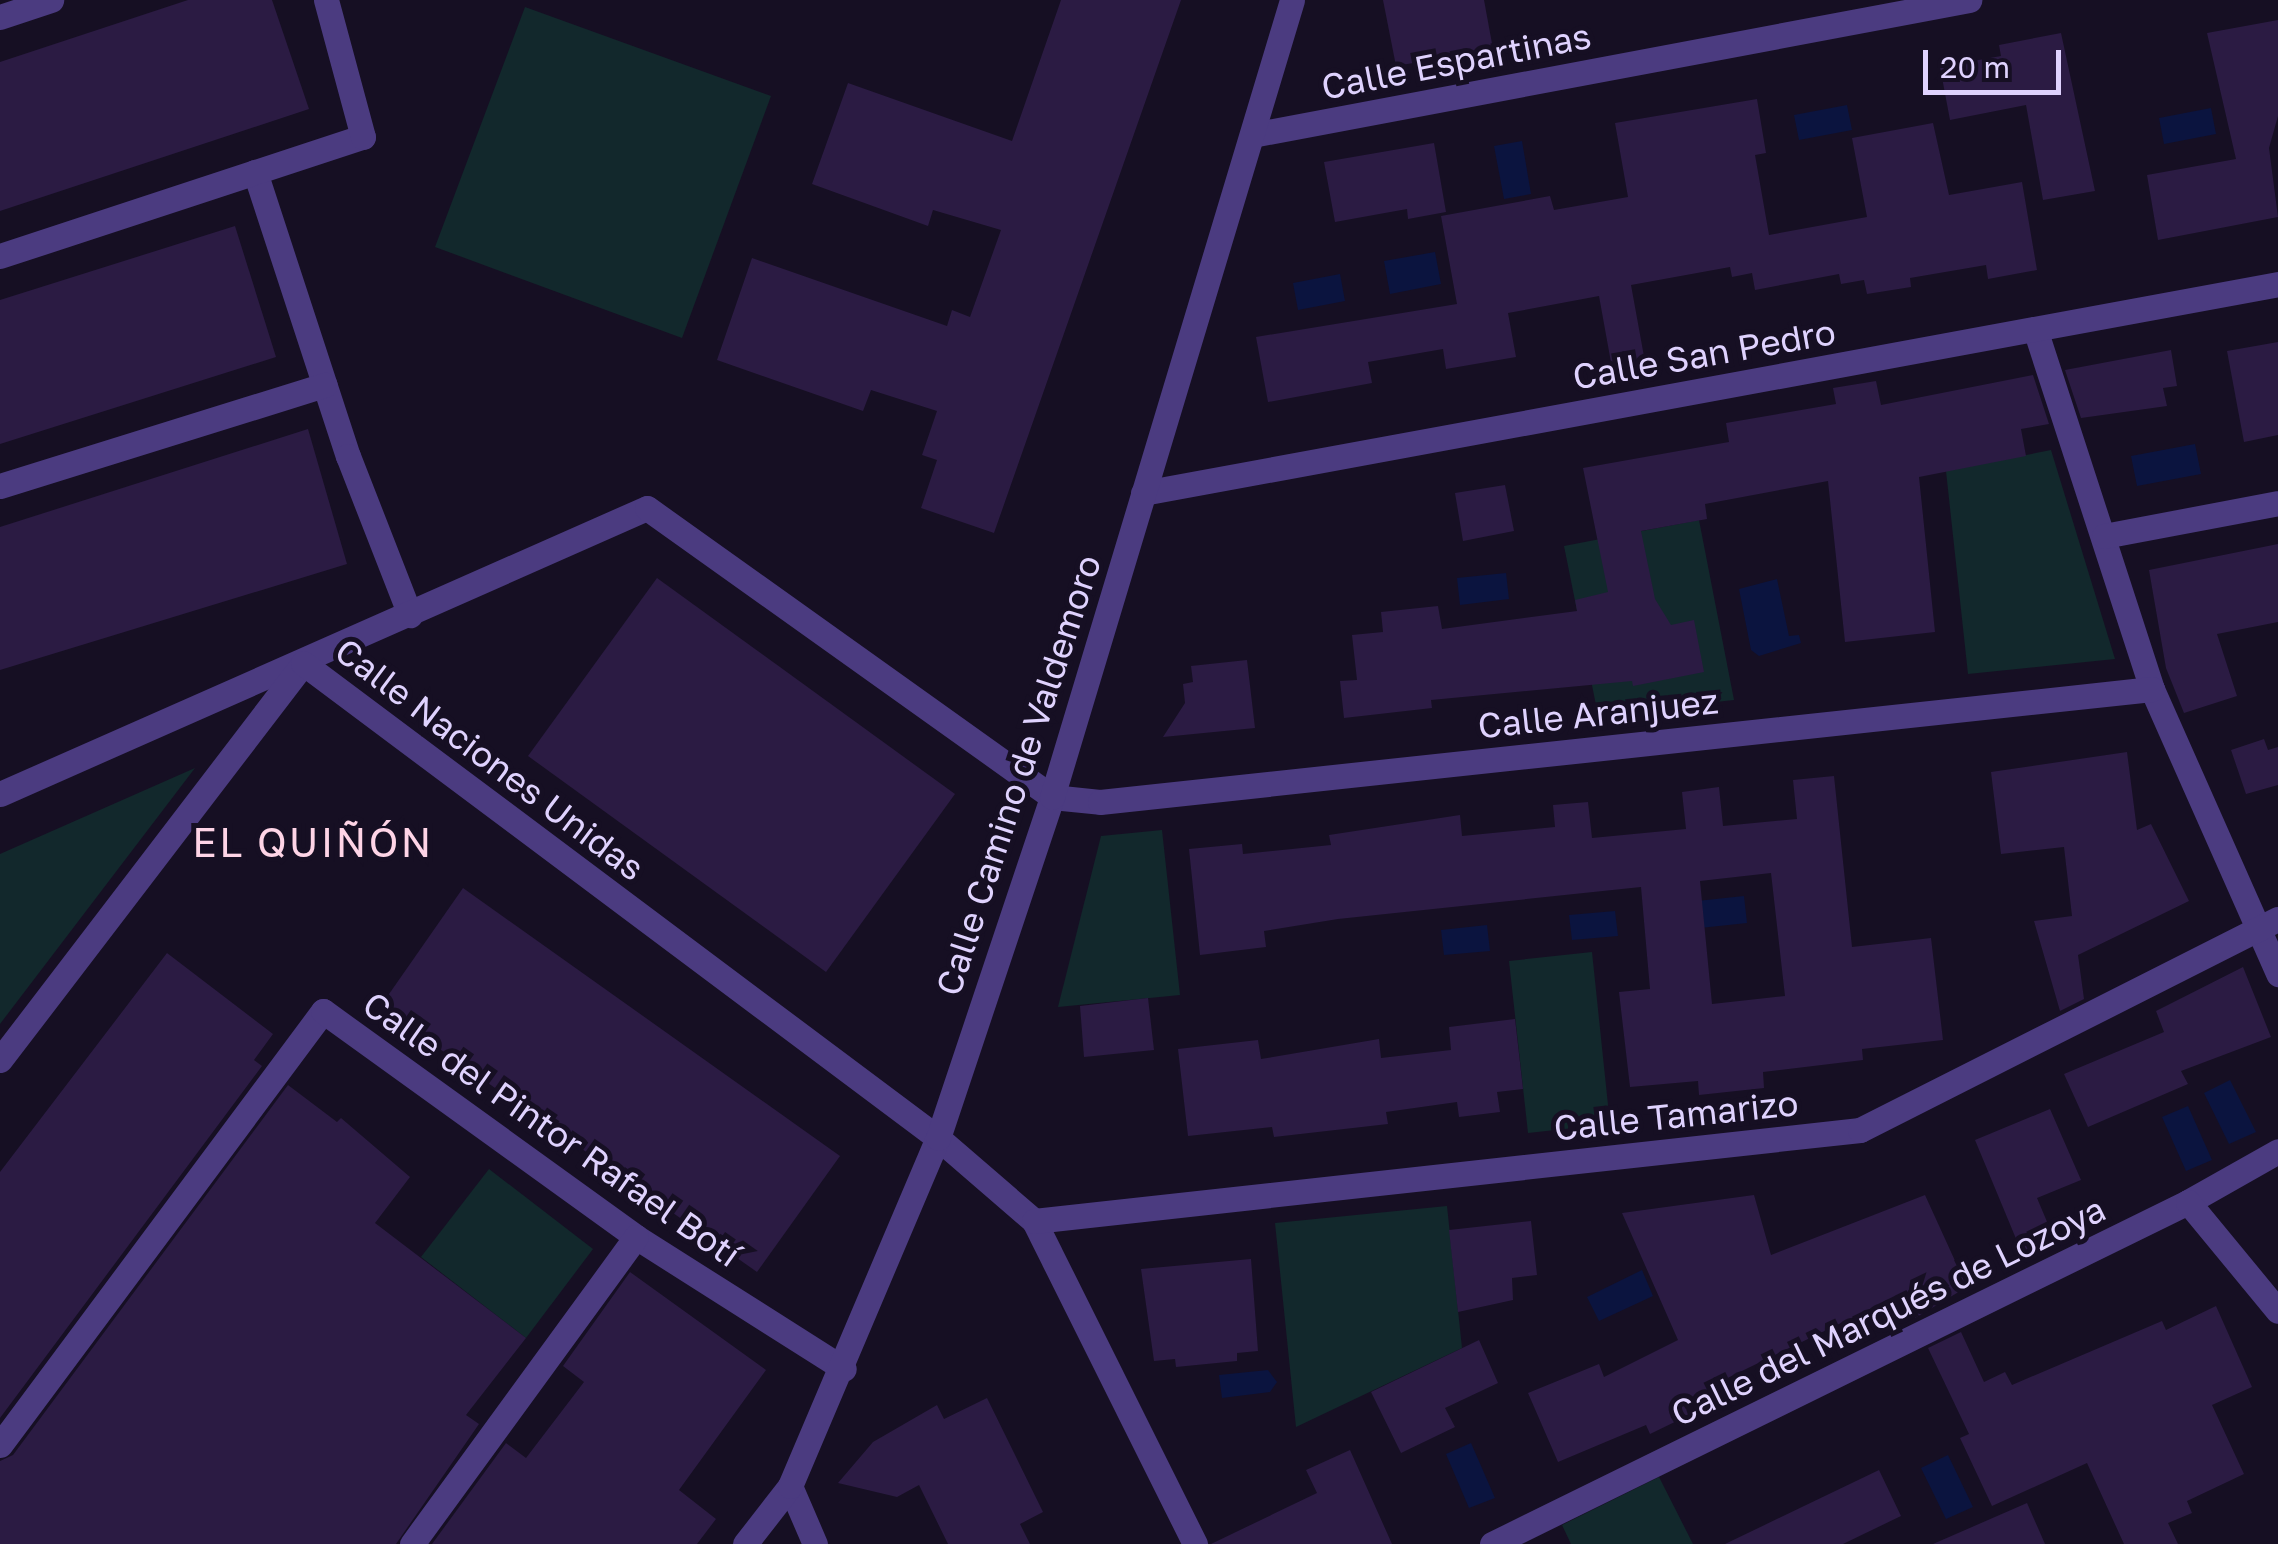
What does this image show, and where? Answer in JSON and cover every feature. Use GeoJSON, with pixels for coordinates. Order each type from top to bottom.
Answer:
{"type":"FeatureCollection","features":[{"type":"Feature","properties":{"kind":"street"},"geometry":{"type":"LineString","coordinates":[[0,17],[51,0]]}},
{"type":"Feature","properties":{"kind":"street"},"geometry":{"type":"LineString","coordinates":[[0,256],[363,137],[326,0]]}},
{"type":"Feature","properties":{"kind":"street","name":"Calle Camino de Valdemoro"},"geometry":{"type":"LineString","coordinates":[[745,1544],[790,1486],[844,1369],[938,1138],[1052,796],[1292,0]]}},
{"type":"Feature","properties":{"kind":"street","name":"Calle Espartinas"},"geometry":{"type":"LineString","coordinates":[[1252,135],[1968,0]]}},
{"type":"Feature","properties":{"kind":"street"},"geometry":{"type":"LineString","coordinates":[[255,172],[325,384],[410,615]]}},
{"type":"Feature","properties":{"kind":"street","name":"Calle San Pedro"},"geometry":{"type":"LineString","coordinates":[[1143,493],[2278,284]]}},
{"type":"Feature","properties":{"kind":"street"},"geometry":{"type":"LineString","coordinates":[[2035,329],[2152,689],[2269,922],[2278,974]]}},
{"type":"Feature","properties":{"kind":"street"},"geometry":{"type":"LineString","coordinates":[[0,486],[325,384]]}},
{"type":"Feature","properties":{"kind":"street"},"geometry":{"type":"LineString","coordinates":[[2104,536],[2278,502]]}},
{"type":"Feature","properties":{"kind":"street"},"geometry":{"type":"LineString","coordinates":[[0,794],[303,664],[647,508],[1052,796]]}},
{"type":"Feature","properties":{"kind":"street","name":"Calle Naciones Unidas"},"geometry":{"type":"LineString","coordinates":[[0,1060],[303,664],[938,1138],[1034,1221]]}},
{"type":"Feature","properties":{"kind":"street","name":"Calle Aranjuez"},"geometry":{"type":"LineString","coordinates":[[1052,796],[1100,802],[2152,689]]}},
{"type":"Feature","properties":{"kind":"street","name":"Calle Tamarizo"},"geometry":{"type":"LineString","coordinates":[[1034,1221],[1860,1130],[2269,922]]}},
{"type":"Feature","properties":{"kind":"street","name":"Calle del Pintor Rafael Botí"},"geometry":{"type":"LineString","coordinates":[[0,1445],[324,1011],[636,1237],[844,1369]]}},
{"type":"Feature","properties":{"kind":"street","name":"Calle del Marqués de Lozoya"},"geometry":{"type":"LineString","coordinates":[[1492,1544],[2188,1202],[2278,1151]]}},
{"type":"Feature","properties":{"kind":"street"},"geometry":{"type":"LineString","coordinates":[[2188,1202],[2278,1311]]}},
{"type":"Feature","properties":{"kind":"street"},"geometry":{"type":"LineString","coordinates":[[1034,1221],[1195,1544]]}},
{"type":"Feature","properties":{"kind":"street"},"geometry":{"type":"LineString","coordinates":[[412,1544],[636,1237]]}},
{"type":"Feature","properties":{"kind":"street"},"geometry":{"type":"LineString","coordinates":[[790,1486],[816,1544]]}},
{"type":"Feature","properties":{"kind":"green space"},"geometry":{"type":"Polygon","coordinates":[[[525,7],[771,96],[682,338],[435,247],[525,7]]]}},
{"type":"Feature","properties":{"kind":"green space"},"geometry":{"type":"Polygon","coordinates":[[[2051,450],[2115,659],[1968,674],[1946,471],[2051,450]]]}},
{"type":"Feature","properties":{"kind":"green space"},"geometry":{"type":"Polygon","coordinates":[[[1699,520],[1734,700],[1598,715],[1564,546],[1699,520]]]}},
{"type":"Feature","properties":{"kind":"green space"},"geometry":{"type":"Polygon","coordinates":[[[195,768],[0,1024],[0,854],[195,768]]]}},
{"type":"Feature","properties":{"kind":"green space"},"geometry":{"type":"Polygon","coordinates":[[[1162,830],[1180,995],[1058,1007],[1101,836],[1162,830]]]}},
{"type":"Feature","properties":{"kind":"green space"},"geometry":{"type":"Polygon","coordinates":[[[1592,952],[1610,1124],[1528,1133],[1509,961],[1592,952]]]}},
{"type":"Feature","properties":{"kind":"green space"},"geometry":{"type":"Polygon","coordinates":[[[489,1169],[593,1249],[526,1338],[421,1257],[489,1169]]]}},
{"type":"Feature","properties":{"kind":"green space"},"geometry":{"type":"Polygon","coordinates":[[[1447,1206],[1462,1348],[1296,1427],[1275,1223],[1447,1206]]]}},
{"type":"Feature","properties":{"kind":"green space"},"geometry":{"type":"Polygon","coordinates":[[[1659,1477],[1693,1544],[1571,1544],[1562,1525],[1659,1477]]]}},
{"type":"Feature","properties":{"kind":"shaded area"},"geometry":{"type":"Polygon","coordinates":[[[1847,105],[1852,130],[1799,140],[1794,115],[1847,105]]]}},
{"type":"Feature","properties":{"kind":"shaded area"},"geometry":{"type":"Polygon","coordinates":[[[2211,108],[2216,134],[2164,144],[2159,118],[2211,108]]]}},
{"type":"Feature","properties":{"kind":"shaded area"},"geometry":{"type":"Polygon","coordinates":[[[1522,141],[1531,194],[1504,199],[1494,146],[1522,141]]]}},
{"type":"Feature","properties":{"kind":"shaded area"},"geometry":{"type":"Polygon","coordinates":[[[1435,252],[1441,284],[1390,294],[1384,261],[1435,252]]]}},
{"type":"Feature","properties":{"kind":"shaded area"},"geometry":{"type":"Polygon","coordinates":[[[1340,274],[1345,301],[1298,310],[1293,283],[1340,274]]]}},
{"type":"Feature","properties":{"kind":"shaded area"},"geometry":{"type":"Polygon","coordinates":[[[2195,444],[2201,474],[2137,486],[2131,456],[2195,444]]]}},
{"type":"Feature","properties":{"kind":"shaded area"},"geometry":{"type":"Polygon","coordinates":[[[1506,573],[1509,599],[1460,605],[1457,578],[1506,573]]]}},
{"type":"Feature","properties":{"kind":"shaded area"},"geometry":{"type":"Polygon","coordinates":[[[1777,579],[1789,636],[1799,635],[1801,643],[1759,656],[1751,650],[1739,589],[1777,579]]]}},
{"type":"Feature","properties":{"kind":"shaded area"},"geometry":{"type":"Polygon","coordinates":[[[1744,896],[1747,923],[1700,928],[1697,901],[1744,896]]]}},
{"type":"Feature","properties":{"kind":"shaded area"},"geometry":{"type":"Polygon","coordinates":[[[1615,911],[1618,936],[1572,940],[1569,915],[1615,911]]]}},
{"type":"Feature","properties":{"kind":"shaded area"},"geometry":{"type":"Polygon","coordinates":[[[1487,925],[1490,951],[1444,955],[1441,930],[1487,925]]]}},
{"type":"Feature","properties":{"kind":"shaded area"},"geometry":{"type":"Polygon","coordinates":[[[2230,1080],[2256,1132],[2229,1144],[2204,1093],[2230,1080]]]}},
{"type":"Feature","properties":{"kind":"shaded area"},"geometry":{"type":"Polygon","coordinates":[[[2188,1106],[2212,1160],[2186,1171],[2162,1117],[2188,1106]]]}},
{"type":"Feature","properties":{"kind":"shaded area"},"geometry":{"type":"Polygon","coordinates":[[[1642,1270],[1653,1296],[1599,1321],[1587,1297],[1642,1270]]]}},
{"type":"Feature","properties":{"kind":"shaded area"},"geometry":{"type":"Polygon","coordinates":[[[1268,1370],[1277,1382],[1270,1392],[1222,1398],[1219,1375],[1268,1370]]]}},
{"type":"Feature","properties":{"kind":"shaded area"},"geometry":{"type":"Polygon","coordinates":[[[1471,1443],[1495,1498],[1469,1508],[1446,1454],[1471,1443]]]}},
{"type":"Feature","properties":{"kind":"shaded area"},"geometry":{"type":"Polygon","coordinates":[[[1948,1455],[1973,1507],[1946,1519],[1921,1468],[1948,1455]]]}},
{"type":"Feature","properties":{"kind":"building"},"geometry":{"type":"Polygon","coordinates":[[[188,0],[272,0],[309,109],[0,211],[0,62],[188,0]]]}},
{"type":"Feature","properties":{"kind":"building"},"geometry":{"type":"Polygon","coordinates":[[[1061,0],[1181,0],[994,533],[921,508],[937,460],[922,455],[937,411],[871,390],[863,411],[717,360],[752,258],[947,326],[952,310],[970,317],[1001,230],[933,210],[928,226],[812,184],[848,83],[1012,141],[1061,0]]]}},
{"type":"Feature","properties":{"kind":"building"},"geometry":{"type":"Polygon","coordinates":[[[1383,0],[1484,0],[1493,49],[1396,66],[1383,0]]]}},
{"type":"Feature","properties":{"kind":"building"},"geometry":{"type":"Polygon","coordinates":[[[2278,20],[2278,116],[2269,148],[2278,217],[2158,240],[2147,175],[2236,159],[2207,33],[2278,20]]]}},
{"type":"Feature","properties":{"kind":"building"},"geometry":{"type":"Polygon","coordinates":[[[2061,33],[2095,191],[2043,200],[2026,105],[1950,120],[1940,67],[2001,56],[1999,45],[2061,33]]]}},
{"type":"Feature","properties":{"kind":"building"},"geometry":{"type":"Polygon","coordinates":[[[1757,99],[1766,153],[1755,155],[1769,235],[1867,217],[1852,138],[1933,123],[1949,195],[2022,182],[2037,270],[1988,279],[1986,265],[1910,278],[1911,287],[1867,294],[1864,280],[1841,284],[1839,274],[1755,290],[1752,273],[1732,277],[1730,267],[1631,285],[1645,362],[1612,368],[1599,296],[1508,313],[1516,357],[1446,369],[1443,349],[1368,362],[1372,383],[1268,402],[1256,337],[1457,304],[1441,216],[1550,196],[1554,210],[1628,197],[1615,123],[1757,99]]]}},
{"type":"Feature","properties":{"kind":"building"},"geometry":{"type":"Polygon","coordinates":[[[1434,143],[1446,212],[1408,219],[1407,209],[1335,222],[1324,162],[1434,143]]]}},
{"type":"Feature","properties":{"kind":"building"},"geometry":{"type":"Polygon","coordinates":[[[235,226],[276,357],[0,444],[0,300],[235,226]]]}},
{"type":"Feature","properties":{"kind":"building"},"geometry":{"type":"Polygon","coordinates":[[[2278,342],[2278,435],[2244,442],[2227,351],[2278,342]]]}},
{"type":"Feature","properties":{"kind":"building"},"geometry":{"type":"Polygon","coordinates":[[[2171,350],[2177,386],[2163,388],[2167,406],[2081,418],[2065,370],[2171,350]]]}},
{"type":"Feature","properties":{"kind":"building"},"geometry":{"type":"Polygon","coordinates":[[[2033,375],[2049,424],[2021,429],[2026,456],[1919,477],[1935,632],[1845,642],[1828,481],[1705,504],[1707,519],[1641,531],[1655,599],[1671,625],[1694,620],[1704,672],[1633,686],[1632,681],[1431,700],[1432,708],[1344,718],[1340,681],[1357,680],[1352,635],[1383,632],[1381,612],[1438,606],[1442,629],[1577,611],[1575,600],[1608,592],[1583,468],[1729,442],[1726,423],[1836,404],[1833,388],[1876,381],[1881,405],[2033,375]]]}},
{"type":"Feature","properties":{"kind":"building"},"geometry":{"type":"Polygon","coordinates":[[[308,429],[347,564],[0,670],[0,527],[308,429]]]}},
{"type":"Feature","properties":{"kind":"building"},"geometry":{"type":"Polygon","coordinates":[[[1505,485],[1514,531],[1463,541],[1455,493],[1505,485]]]}},
{"type":"Feature","properties":{"kind":"building"},"geometry":{"type":"Polygon","coordinates":[[[2278,544],[2278,622],[2217,634],[2237,696],[2184,713],[2166,668],[2149,570],[2278,544]]]}},
{"type":"Feature","properties":{"kind":"building"},"geometry":{"type":"Polygon","coordinates":[[[657,578],[955,794],[826,972],[528,756],[657,578]]]}},
{"type":"Feature","properties":{"kind":"building"},"geometry":{"type":"Polygon","coordinates":[[[1247,660],[1255,728],[1163,737],[1185,703],[1183,684],[1193,682],[1191,666],[1247,660]]]}},
{"type":"Feature","properties":{"kind":"building"},"geometry":{"type":"Polygon","coordinates":[[[2264,739],[2268,750],[2278,747],[2278,785],[2246,794],[2231,750],[2264,739]]]}},
{"type":"Feature","properties":{"kind":"building"},"geometry":{"type":"Polygon","coordinates":[[[2127,752],[2137,830],[2151,824],[2189,901],[2078,955],[2084,999],[2060,1011],[2034,921],[2072,916],[2064,847],[2001,854],[1991,772],[2127,752]]]}},
{"type":"Feature","properties":{"kind":"building"},"geometry":{"type":"Polygon","coordinates":[[[1834,776],[1852,947],[1931,938],[1943,1040],[1862,1049],[1863,1060],[1763,1072],[1764,1088],[1699,1095],[1698,1081],[1630,1087],[1619,992],[1650,989],[1641,887],[1338,919],[1264,931],[1266,947],[1200,955],[1189,849],[1242,844],[1243,854],[1331,845],[1329,835],[1460,815],[1462,836],[1555,827],[1553,805],[1588,802],[1592,838],[1686,829],[1682,792],[1719,787],[1723,826],[1797,819],[1793,780],[1834,776]],[[1771,873],[1700,881],[1712,1004],[1785,996],[1771,873]]]}},
{"type":"Feature","properties":{"kind":"building"},"geometry":{"type":"Polygon","coordinates":[[[463,888],[840,1156],[757,1272],[380,1007],[463,888]]]}},
{"type":"Feature","properties":{"kind":"building"},"geometry":{"type":"Polygon","coordinates":[[[167,953],[273,1034],[254,1060],[262,1066],[0,1418],[0,1172],[167,953]]]}},
{"type":"Feature","properties":{"kind":"building"},"geometry":{"type":"Polygon","coordinates":[[[2243,967],[2271,1037],[2181,1071],[2188,1084],[2088,1127],[2064,1074],[2164,1032],[2156,1011],[2243,967]]]}},
{"type":"Feature","properties":{"kind":"building"},"geometry":{"type":"Polygon","coordinates":[[[1148,998],[1154,1050],[1084,1057],[1080,1006],[1148,998]]]}},
{"type":"Feature","properties":{"kind":"building"},"geometry":{"type":"Polygon","coordinates":[[[1515,1019],[1523,1089],[1497,1092],[1500,1112],[1459,1117],[1457,1102],[1386,1112],[1388,1124],[1274,1137],[1272,1127],[1188,1136],[1178,1049],[1258,1040],[1261,1059],[1379,1039],[1381,1058],[1451,1050],[1449,1027],[1515,1019]]]}},
{"type":"Feature","properties":{"kind":"building"},"geometry":{"type":"Polygon","coordinates":[[[288,1085],[337,1122],[341,1118],[410,1177],[375,1223],[526,1338],[466,1415],[479,1424],[396,1544],[0,1544],[0,1461],[13,1455],[288,1085]]]}},
{"type":"Feature","properties":{"kind":"building"},"geometry":{"type":"Polygon","coordinates":[[[2050,1109],[2081,1180],[2037,1198],[2056,1243],[2024,1258],[1975,1140],[2050,1109]]]}},
{"type":"Feature","properties":{"kind":"building"},"geometry":{"type":"Polygon","coordinates":[[[1754,1195],[1771,1255],[1925,1195],[1967,1287],[1915,1318],[1903,1293],[1709,1387],[1716,1402],[1650,1434],[1646,1425],[1558,1462],[1528,1393],[1599,1364],[1604,1377],[1678,1340],[1622,1213],[1754,1195]]]}},
{"type":"Feature","properties":{"kind":"building"},"geometry":{"type":"Polygon","coordinates":[[[1531,1221],[1537,1275],[1512,1278],[1513,1300],[1458,1312],[1449,1230],[1531,1221]]]}},
{"type":"Feature","properties":{"kind":"building"},"geometry":{"type":"Polygon","coordinates":[[[1251,1259],[1258,1351],[1237,1353],[1237,1361],[1176,1367],[1175,1359],[1154,1361],[1141,1269],[1251,1259]]]}},
{"type":"Feature","properties":{"kind":"building"},"geometry":{"type":"Polygon","coordinates":[[[630,1272],[766,1370],[679,1490],[716,1519],[697,1544],[432,1544],[506,1443],[526,1458],[584,1382],[563,1366],[630,1272]]]}},
{"type":"Feature","properties":{"kind":"building"},"geometry":{"type":"Polygon","coordinates":[[[2216,1306],[2252,1387],[2212,1405],[2244,1474],[2187,1501],[2192,1513],[2168,1523],[2178,1544],[2124,1544],[2087,1463],[1992,1506],[1960,1438],[1969,1434],[1928,1348],[1961,1332],[1984,1382],[2005,1372],[2012,1385],[2162,1321],[2166,1330],[2216,1306]]]}},
{"type":"Feature","properties":{"kind":"building"},"geometry":{"type":"Polygon","coordinates":[[[1479,1340],[1498,1383],[1445,1408],[1455,1427],[1401,1453],[1371,1392],[1479,1340]]]}},
{"type":"Feature","properties":{"kind":"building"},"geometry":{"type":"Polygon","coordinates":[[[987,1398],[1043,1512],[1020,1524],[1030,1544],[948,1544],[919,1485],[897,1497],[838,1483],[873,1442],[937,1405],[944,1419],[987,1398]]]}},
{"type":"Feature","properties":{"kind":"building"},"geometry":{"type":"Polygon","coordinates":[[[1350,1450],[1392,1544],[1211,1544],[1317,1493],[1306,1470],[1350,1450]]]}},
{"type":"Feature","properties":{"kind":"building"},"geometry":{"type":"Polygon","coordinates":[[[1879,1470],[1901,1516],[1843,1544],[1725,1544],[1879,1470]]]}},
{"type":"Feature","properties":{"kind":"building"},"geometry":{"type":"Polygon","coordinates":[[[2027,1503],[2045,1544],[1933,1544],[2027,1503]]]}},
{"type":"Feature","properties":{"kind":"district","name":"EL QUIÑÓN"},"geometry":{"type":"Point","coordinates":[313,842]}}]}
